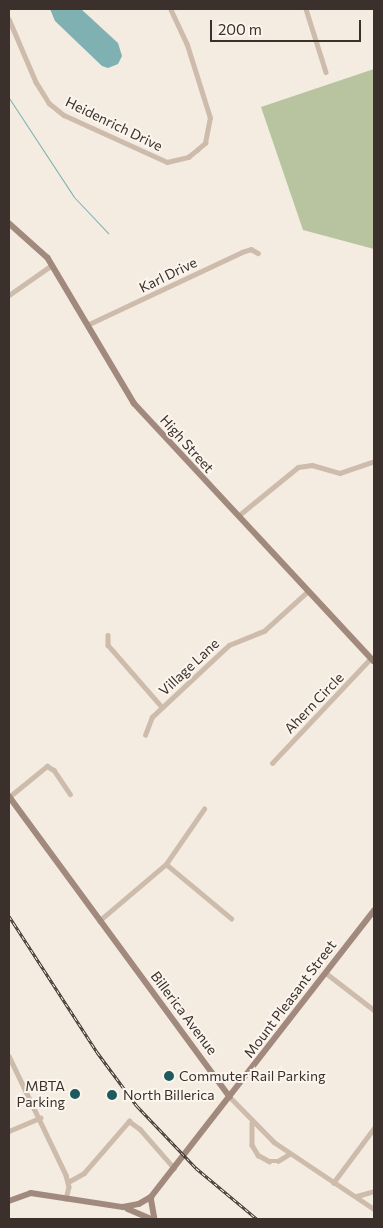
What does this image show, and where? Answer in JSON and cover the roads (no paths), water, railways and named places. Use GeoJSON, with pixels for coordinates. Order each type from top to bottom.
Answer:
{"type":"FeatureCollection","features":[{"type":"Feature","properties":{"kind":"main road","name":"High Street"},"geometry":{"type":"LineString","coordinates":[[9,223],[40,248],[52,265],[134,403],[237,517],[373,660]]}},
{"type":"Feature","properties":{"kind":"main road","name":"Billerica Avenue"},"geometry":{"type":"LineString","coordinates":[[9,796],[230,1097]]}},
{"type":"Feature","properties":{"kind":"main road","name":"Mount Pleasant Street"},"geometry":{"type":"LineString","coordinates":[[124,1207],[139,1204],[151,1197],[374,911]]}},
{"type":"Feature","properties":{"kind":"main road"},"geometry":{"type":"LineString","coordinates":[[9,1201],[26,1193],[124,1207],[151,1219]]}},
{"type":"Feature","properties":{"kind":"main road"},"geometry":{"type":"LineString","coordinates":[[151,1197],[155,1219]]}},
{"type":"Feature","properties":{"kind":"street","name":"Heidenrich Drive"},"geometry":{"type":"LineString","coordinates":[[9,19],[36,82],[49,103],[64,115],[167,162],[188,157],[201,146],[210,118],[187,45],[170,9]]}},
{"type":"Feature","properties":{"kind":"street"},"geometry":{"type":"LineString","coordinates":[[306,9],[326,72]]}},
{"type":"Feature","properties":{"kind":"street","name":"Karl Drive"},"geometry":{"type":"LineString","coordinates":[[87,325],[242,252],[251,249],[258,253]]}},
{"type":"Feature","properties":{"kind":"street"},"geometry":{"type":"LineString","coordinates":[[9,295],[52,265]]}},
{"type":"Feature","properties":{"kind":"street"},"geometry":{"type":"LineString","coordinates":[[237,517],[298,467],[312,465],[340,473],[374,460]]}},
{"type":"Feature","properties":{"kind":"street","name":"Village Lane"},"geometry":{"type":"LineString","coordinates":[[145,735],[152,717],[162,706],[229,645],[264,631],[307,592]]}},
{"type":"Feature","properties":{"kind":"street"},"geometry":{"type":"LineString","coordinates":[[108,635],[108,645],[162,706]]}},
{"type":"Feature","properties":{"kind":"street","name":"Ahern Circle"},"geometry":{"type":"LineString","coordinates":[[272,763],[373,660]]}},
{"type":"Feature","properties":{"kind":"street"},"geometry":{"type":"LineString","coordinates":[[9,796],[38,770],[47,766],[54,770],[70,794]]}},
{"type":"Feature","properties":{"kind":"street"},"geometry":{"type":"LineString","coordinates":[[99,921],[166,864],[204,809]]}},
{"type":"Feature","properties":{"kind":"street"},"geometry":{"type":"LineString","coordinates":[[166,864],[231,918]]}},
{"type":"Feature","properties":{"kind":"street"},"geometry":{"type":"LineString","coordinates":[[326,973],[374,1010]]}},
{"type":"Feature","properties":{"kind":"street"},"geometry":{"type":"LineString","coordinates":[[9,1056],[12,1066],[40,1118],[68,1182],[66,1199]]}},
{"type":"Feature","properties":{"kind":"street","name":"Billerica Avenue"},"geometry":{"type":"LineString","coordinates":[[230,1097],[252,1123],[289,1154],[333,1183],[357,1196],[374,1209]]}},
{"type":"Feature","properties":{"kind":"street"},"geometry":{"type":"LineString","coordinates":[[9,1132],[40,1118]]}},
{"type":"Feature","properties":{"kind":"street"},"geometry":{"type":"LineString","coordinates":[[68,1182],[84,1173],[129,1121],[140,1129],[174,1168]]}},
{"type":"Feature","properties":{"kind":"street"},"geometry":{"type":"LineString","coordinates":[[252,1123],[252,1145],[258,1154],[269,1161],[278,1162],[289,1154]]}},
{"type":"Feature","properties":{"kind":"street"},"geometry":{"type":"LineString","coordinates":[[333,1183],[374,1128]]}},
{"type":"Feature","properties":{"kind":"street"},"geometry":{"type":"LineString","coordinates":[[357,1196],[374,1191]]}},
{"type":"Feature","properties":{"kind":"water"},"geometry":{"type":"Polygon","coordinates":[[[50,9],[81,9],[118,43],[122,56],[118,64],[108,68],[102,66],[55,21],[50,9]]]}},
{"type":"Feature","properties":{"kind":"waterway"},"geometry":{"type":"LineString","coordinates":[[9,98],[74,197],[108,233]]}},
{"type":"Feature","properties":{"kind":"railway"},"geometry":{"type":"LineString","coordinates":[[9,916],[97,1052],[137,1106],[196,1168],[257,1219]]}},
{"type":"Feature","properties":{"kind":"place","name":"Commuter Rail Parking"},"geometry":{"type":"Point","coordinates":[169,1076]}},
{"type":"Feature","properties":{"kind":"place","name":"MBTA Parking"},"geometry":{"type":"Point","coordinates":[75,1094]}},
{"type":"Feature","properties":{"kind":"place","name":"North Billerica"},"geometry":{"type":"Point","coordinates":[112,1095]}}]}
